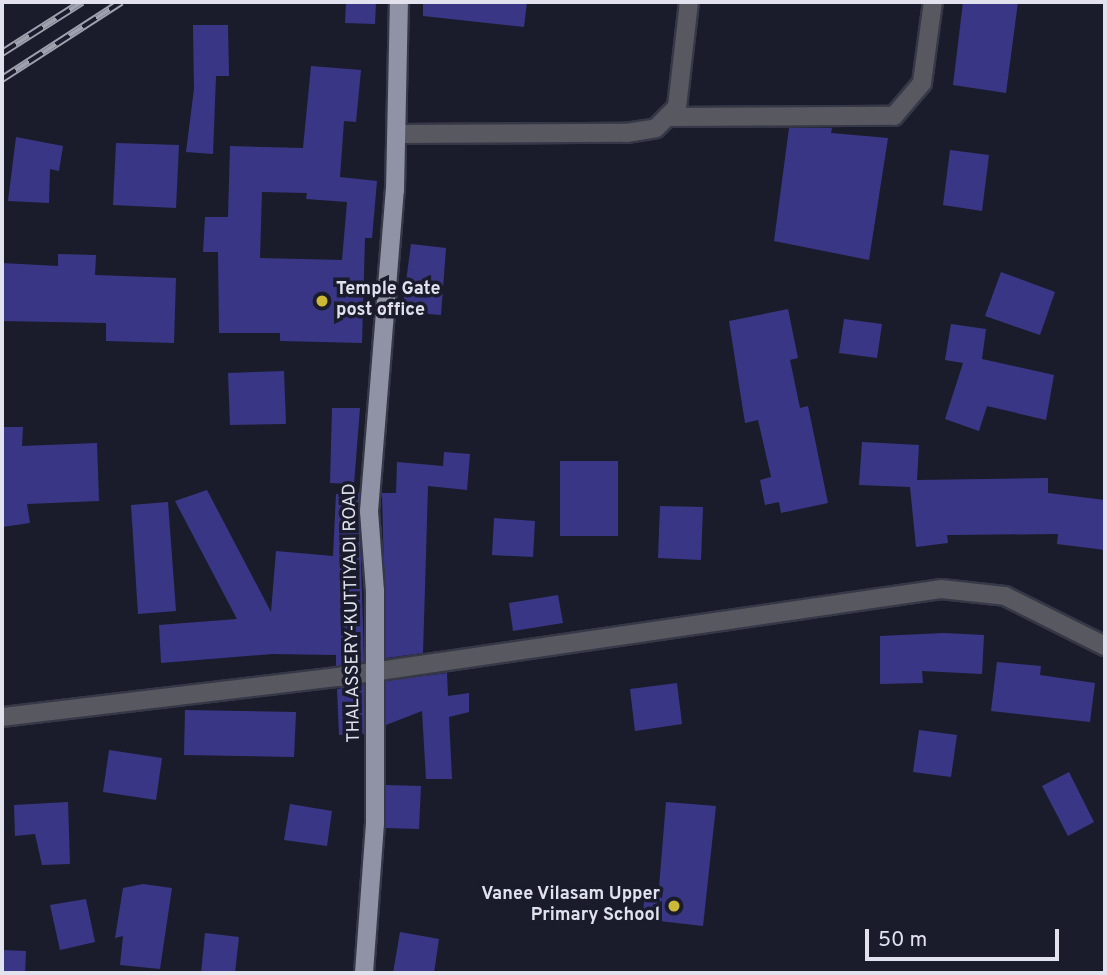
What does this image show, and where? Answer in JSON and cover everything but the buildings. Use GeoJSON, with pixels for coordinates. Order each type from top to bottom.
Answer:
{"type":"FeatureCollection","features":[{"type":"Feature","properties":{"kind":"main road","name":"THALASSERY-KUTTIYADI ROAD"},"geometry":{"type":"LineString","coordinates":[[364,973],[375,823],[375,669],[369,511],[398,134],[398,2]]}},
{"type":"Feature","properties":{"kind":"street"},"geometry":{"type":"LineString","coordinates":[[398,134],[626,134],[656,128],[677,107],[689,2]]}},
{"type":"Feature","properties":{"kind":"street"},"geometry":{"type":"LineString","coordinates":[[667,117],[894,116],[922,83],[933,2]]}},
{"type":"Feature","properties":{"kind":"street"},"geometry":{"type":"LineString","coordinates":[[2,717],[375,669],[941,589],[1005,596],[1105,646]]}},
{"type":"Feature","properties":{"kind":"railway"},"geometry":{"type":"LineString","coordinates":[[2,53],[82,2]]}},
{"type":"Feature","properties":{"kind":"railway"},"geometry":{"type":"LineString","coordinates":[[2,79],[121,2]]}},
{"type":"Feature","properties":{"kind":"place","name":"Temple Gate post office"},"geometry":{"type":"Point","coordinates":[322,301]}},
{"type":"Feature","properties":{"kind":"place","name":"Vanee Vilasam Upper Primary School"},"geometry":{"type":"Point","coordinates":[674,906]}}]}
